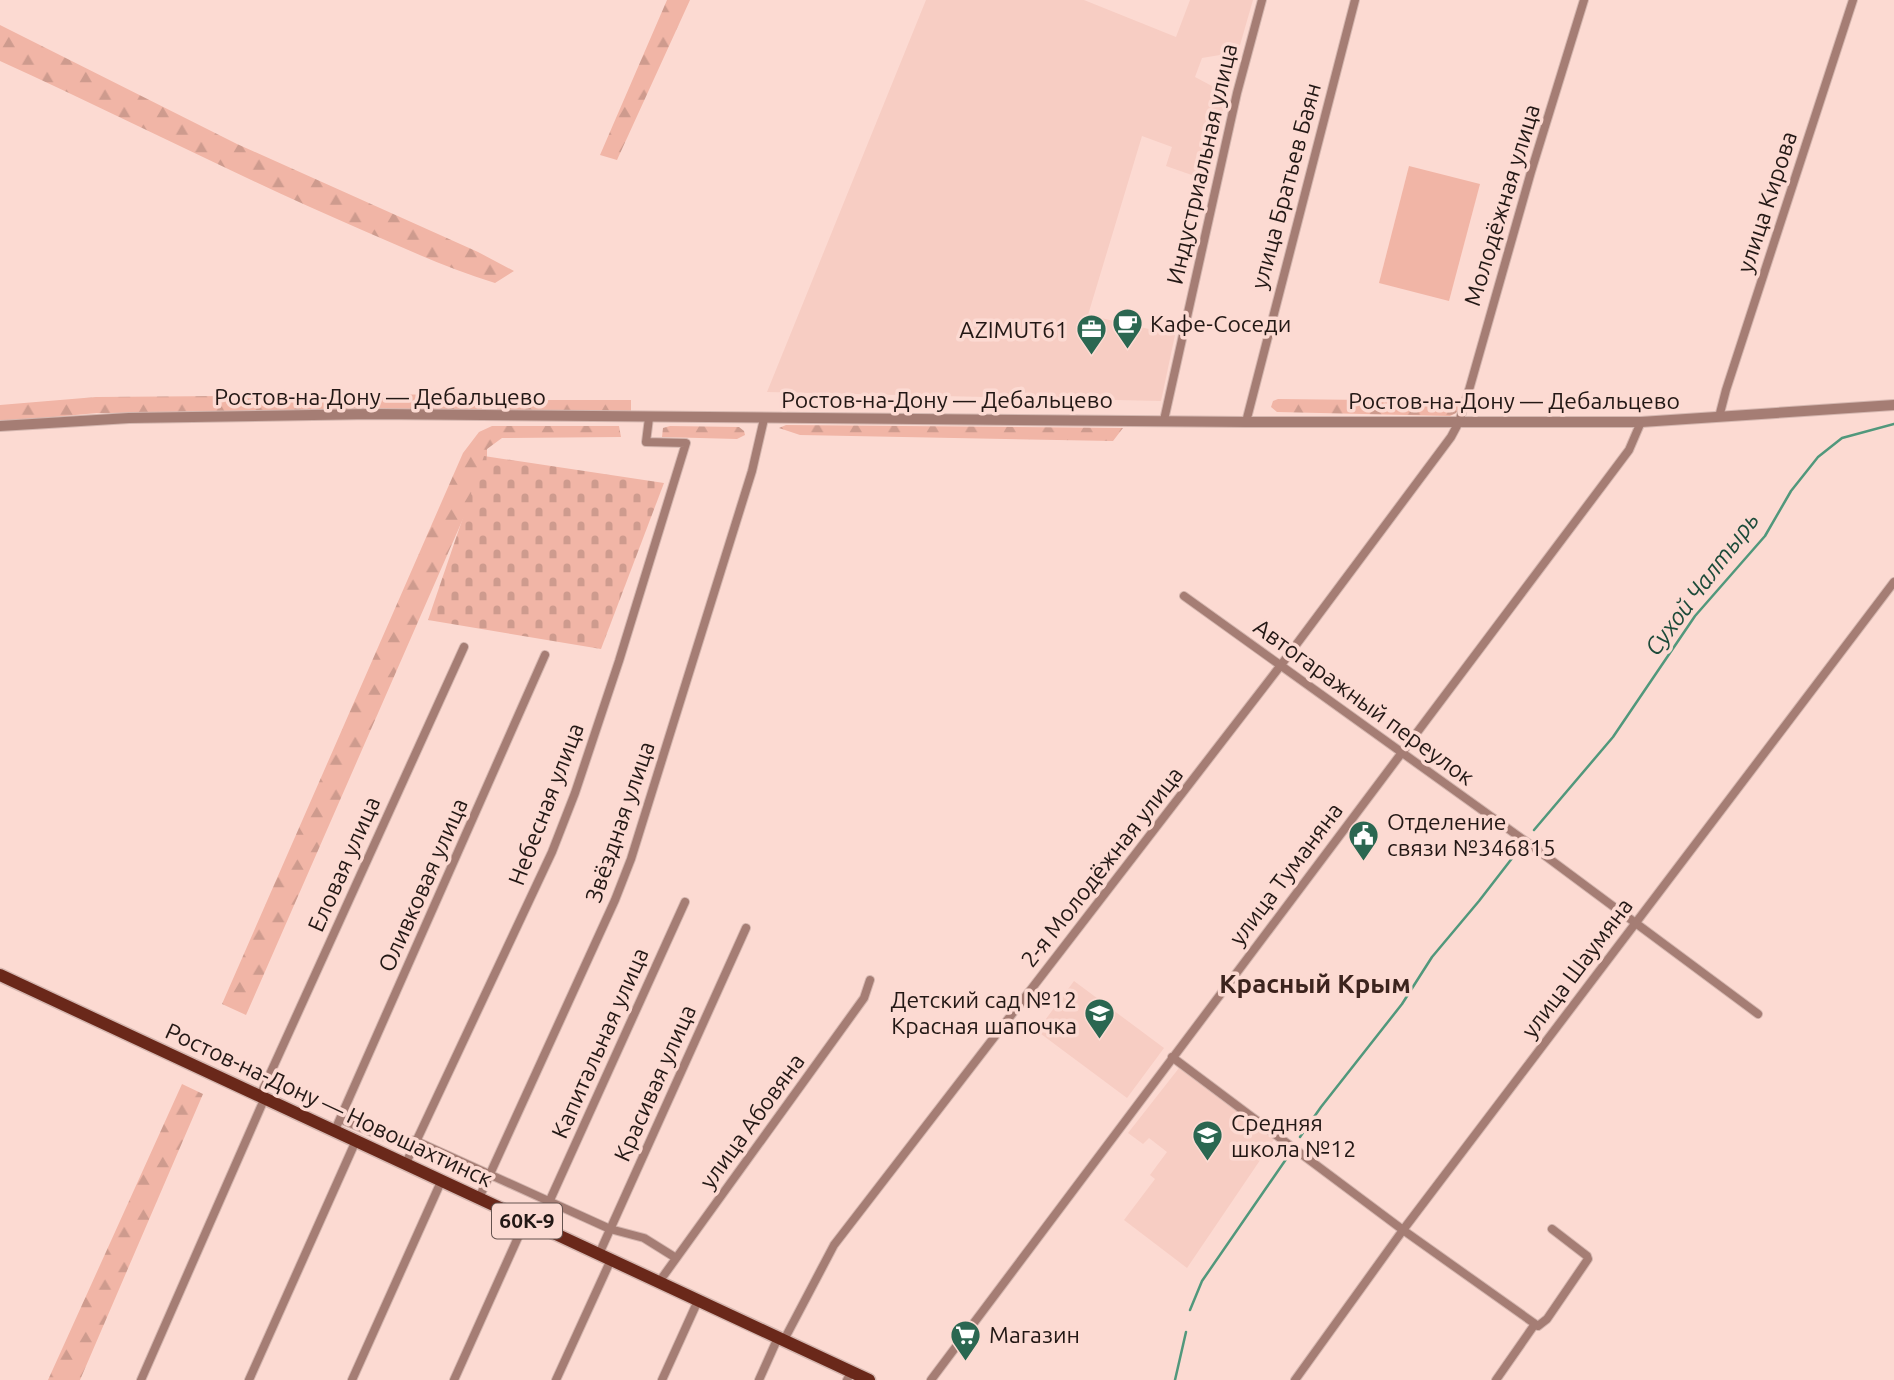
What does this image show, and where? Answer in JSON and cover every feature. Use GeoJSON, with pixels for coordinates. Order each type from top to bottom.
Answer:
{"type":"FeatureCollection","features":[{"type":"Feature","properties":{"kind":"main road","name":"Ростов-на-Дону — Новошахтинск"},"geometry":{"type":"LineString","coordinates":[[0,978],[524,1224],[659,1282],[780,1341],[849,1379]]}},
{"type":"Feature","properties":{"kind":"main road","name":"Ростов-на-Дону — Новошахтинск"},"geometry":{"type":"LineString","coordinates":[[262,1099],[338,1124],[406,1163],[696,1305],[869,1380]]}},
{"type":"Feature","properties":{"kind":"street","name":"Индустриальная улица"},"geometry":{"type":"LineString","coordinates":[[1164,420],[1237,93],[1262,0]]}},
{"type":"Feature","properties":{"kind":"street","name":"улица Братьев Баян"},"geometry":{"type":"LineString","coordinates":[[1246,422],[1355,0]]}},
{"type":"Feature","properties":{"kind":"street","name":"Молодёжная улица"},"geometry":{"type":"LineString","coordinates":[[1459,422],[1584,0]]}},
{"type":"Feature","properties":{"kind":"street","name":"улица Кирова"},"geometry":{"type":"LineString","coordinates":[[1720,417],[1726,390],[1853,0]]}},
{"type":"Feature","properties":{"kind":"street","name":"Ростов-на-Дону — Дебальцево"},"geometry":{"type":"LineString","coordinates":[[0,426],[129,418],[372,414],[764,419],[1641,422],[1894,405]]}},
{"type":"Feature","properties":{"kind":"street","name":"Небесная улица"},"geometry":{"type":"LineString","coordinates":[[406,1163],[552,852],[575,793],[619,661],[686,443],[646,442],[649,418]]}},
{"type":"Feature","properties":{"kind":"street","name":"Звёздная улица"},"geometry":{"type":"LineString","coordinates":[[480,1198],[631,859],[760,445],[764,419]]}},
{"type":"Feature","properties":{"kind":"street","name":"2-я Молодёжная улица"},"geometry":{"type":"LineString","coordinates":[[759,1380],[834,1245],[1281,665],[1437,458],[1459,422]]}},
{"type":"Feature","properties":{"kind":"street","name":"улица Туманяна"},"geometry":{"type":"LineString","coordinates":[[931,1380],[1629,450],[1641,422]]}},
{"type":"Feature","properties":{"kind":"street","name":"улица Шаумяна"},"geometry":{"type":"LineString","coordinates":[[1295,1380],[1403,1230],[1894,582]]}},
{"type":"Feature","properties":{"kind":"street","name":"Автогаражный переулок"},"geometry":{"type":"LineString","coordinates":[[1184,596],[1402,752],[1758,1014]]}},
{"type":"Feature","properties":{"kind":"street","name":"Еловая улица"},"geometry":{"type":"LineString","coordinates":[[141,1380],[262,1099],[464,647]]}},
{"type":"Feature","properties":{"kind":"street","name":"Оливковая улица"},"geometry":{"type":"LineString","coordinates":[[338,1124],[545,655]]}},
{"type":"Feature","properties":{"kind":"street","name":"Капитальная улица"},"geometry":{"type":"LineString","coordinates":[[550,1200],[685,902]]}},
{"type":"Feature","properties":{"kind":"street","name":"Красивая улица"},"geometry":{"type":"LineString","coordinates":[[556,1380],[604,1259],[610,1229],[746,928]]}},
{"type":"Feature","properties":{"kind":"street","name":"улица Абовяна"},"geometry":{"type":"LineString","coordinates":[[659,1282],[864,998],[870,980]]}},
{"type":"Feature","properties":{"kind":"street"},"geometry":{"type":"LineString","coordinates":[[1172,1056],[1403,1230],[1538,1326],[1547,1320],[1588,1259],[1552,1229]]}},
{"type":"Feature","properties":{"kind":"street"},"geometry":{"type":"LineString","coordinates":[[338,1124],[382,1136],[416,1141],[610,1229],[645,1238],[676,1258]]}},
{"type":"Feature","properties":{"kind":"street"},"geometry":{"type":"LineString","coordinates":[[249,1380],[354,1145]]}},
{"type":"Feature","properties":{"kind":"street"},"geometry":{"type":"LineString","coordinates":[[352,1380],[440,1184]]}},
{"type":"Feature","properties":{"kind":"street"},"geometry":{"type":"LineString","coordinates":[[454,1380],[524,1224]]}},
{"type":"Feature","properties":{"kind":"street"},"geometry":{"type":"LineString","coordinates":[[662,1380],[696,1305]]}},
{"type":"Feature","properties":{"kind":"street"},"geometry":{"type":"LineString","coordinates":[[1496,1380],[1535,1324]]}},
{"type":"Feature","properties":{"kind":"shaded area"},"geometry":{"type":"Polygon","coordinates":[[[926,0],[1084,0],[1176,37],[1190,0],[1253,0],[1238,52],[1202,58],[1195,77],[1227,94],[1206,180],[1166,166],[1172,147],[1142,136],[1088,315],[1175,335],[1161,401],[767,392],[926,0]]]}},
{"type":"Feature","properties":{"kind":"shaded area","name":"Детский сад №12 Красная шапочка"},"geometry":{"type":"Polygon","coordinates":[[[1074,981],[1164,1048],[1127,1098],[1037,1031],[1074,981]]]}},
{"type":"Feature","properties":{"kind":"shaded area","name":"Средняя школа №12"},"geometry":{"type":"Polygon","coordinates":[[[1179,1068],[1275,1138],[1187,1268],[1124,1220],[1155,1179],[1150,1175],[1167,1152],[1149,1138],[1143,1144],[1128,1133],[1179,1068]]]}},
{"type":"Feature","properties":{"kind":"green space"},"geometry":{"type":"Polygon","coordinates":[[[667,0],[690,0],[617,160],[600,155],[667,0]]]}},
{"type":"Feature","properties":{"kind":"green space"},"geometry":{"type":"Polygon","coordinates":[[[0,25],[237,144],[478,252],[514,271],[495,283],[428,258],[316,210],[0,61],[0,25]]]}},
{"type":"Feature","properties":{"kind":"green space"},"geometry":{"type":"Polygon","coordinates":[[[1409,166],[1480,184],[1449,301],[1379,283],[1409,166]]]}},
{"type":"Feature","properties":{"kind":"green space"},"geometry":{"type":"Polygon","coordinates":[[[486,394],[481,411],[97,413],[0,422],[0,405],[96,397],[486,394]]]}},
{"type":"Feature","properties":{"kind":"green space"},"geometry":{"type":"Polygon","coordinates":[[[497,400],[631,400],[631,411],[497,411],[497,400]]]}},
{"type":"Feature","properties":{"kind":"green space"},"geometry":{"type":"Polygon","coordinates":[[[1273,401],[1456,401],[1460,407],[1450,416],[1277,412],[1271,407],[1273,401]]]}},
{"type":"Feature","properties":{"kind":"green space"},"geometry":{"type":"Polygon","coordinates":[[[786,425],[1123,428],[1113,441],[800,435],[779,428],[786,425]]]}},
{"type":"Feature","properties":{"kind":"green space"},"geometry":{"type":"Polygon","coordinates":[[[492,426],[619,426],[621,437],[502,438],[487,449],[487,464],[246,1015],[222,1004],[463,453],[479,432],[492,426]]]}},
{"type":"Feature","properties":{"kind":"green space"},"geometry":{"type":"Polygon","coordinates":[[[739,427],[745,435],[737,439],[662,437],[663,428],[739,427]]]}},
{"type":"Feature","properties":{"kind":"green space"},"geometry":{"type":"Polygon","coordinates":[[[484,456],[664,483],[601,649],[428,620],[484,456]]]}},
{"type":"Feature","properties":{"kind":"green space"},"geometry":{"type":"Polygon","coordinates":[[[182,1084],[203,1094],[80,1380],[48,1380],[182,1084]]]}},
{"type":"Feature","properties":{"kind":"waterway","name":"Сухой Чалтырь"},"geometry":{"type":"LineString","coordinates":[[1534,830],[1613,737],[1695,616],[1765,536],[1791,491],[1818,457],[1842,438],[1894,424]]}},
{"type":"Feature","properties":{"kind":"waterway","name":"Сухой Чалтырь"},"geometry":{"type":"LineString","coordinates":[[1300,1137],[1402,1004],[1432,957],[1520,848]]}},
{"type":"Feature","properties":{"kind":"waterway","name":"Сухой Чалтырь"},"geometry":{"type":"LineString","coordinates":[[1190,1310],[1202,1281],[1291,1152]]}},
{"type":"Feature","properties":{"kind":"waterway","name":"Сухой Чалтырь"},"geometry":{"type":"LineString","coordinates":[[1175,1380],[1186,1332]]}},
{"type":"Feature","properties":{"kind":"place","name":"Кафе-Соседи"},"geometry":{"type":"Point","coordinates":[1127,351]}},
{"type":"Feature","properties":{"kind":"place","name":"AZIMUT61"},"geometry":{"type":"Point","coordinates":[1091,357]}},
{"type":"Feature","properties":{"kind":"place","name":"Отделение связи №346815"},"geometry":{"type":"Point","coordinates":[1364,862]}},
{"type":"Feature","properties":{"kind":"place","name":"Детский сад №12 Красная шапочка"},"geometry":{"type":"Point","coordinates":[1100,1040]}},
{"type":"Feature","properties":{"kind":"place","name":"Средняя школа №12"},"geometry":{"type":"Point","coordinates":[1208,1163]}},
{"type":"Feature","properties":{"kind":"place","name":"Магазин"},"geometry":{"type":"Point","coordinates":[966,1362]}},
{"type":"Feature","properties":{"kind":"district","name":"Красный Крым"},"geometry":{"type":"Point","coordinates":[1315,984]}}]}
